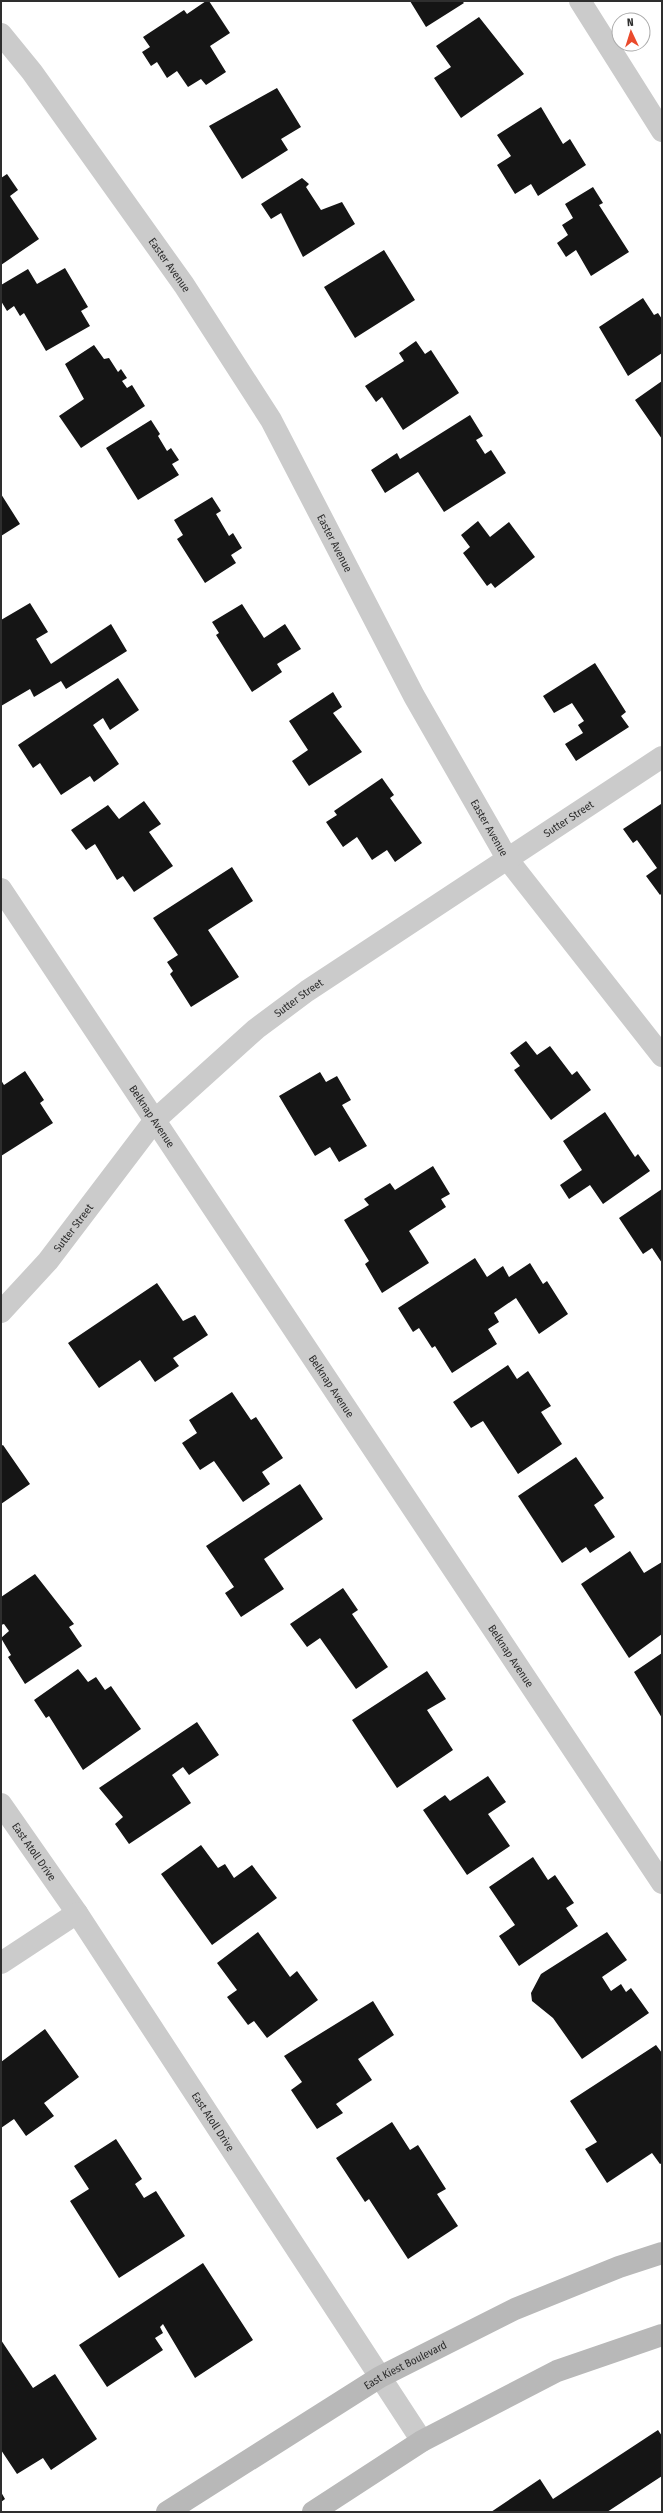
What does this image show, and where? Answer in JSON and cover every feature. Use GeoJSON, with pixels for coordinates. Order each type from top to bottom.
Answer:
{"type":"FeatureCollection","features":[{"type":"Feature","properties":{"kind":"main road","name":"East Kiest Boulevard"},"geometry":{"type":"LineString","coordinates":[[167,2512],[380,2377],[515,2309],[619,2267],[662,2253]]}},
{"type":"Feature","properties":{"kind":"main road"},"geometry":{"type":"LineString","coordinates":[[313,2512],[422,2441],[557,2371],[662,2335]]}},
{"type":"Feature","properties":{"kind":"street"},"geometry":{"type":"LineString","coordinates":[[580,1],[662,131]]}},
{"type":"Feature","properties":{"kind":"street","name":"Easter Avenue"},"geometry":{"type":"LineString","coordinates":[[1,34],[32,72],[184,285],[271,420],[414,696],[508,860],[662,1056]]}},
{"type":"Feature","properties":{"kind":"street","name":"Sutter Street"},"geometry":{"type":"LineString","coordinates":[[1,1312],[48,1260],[155,1120],[256,1029],[301,996],[662,757]]}},
{"type":"Feature","properties":{"kind":"street","name":"Belknap Avenue"},"geometry":{"type":"LineString","coordinates":[[1,889],[662,1883]]}},
{"type":"Feature","properties":{"kind":"street","name":"East Atoll Drive"},"geometry":{"type":"LineString","coordinates":[[1,1804],[77,1913],[422,2441]]}},
{"type":"Feature","properties":{"kind":"street"},"geometry":{"type":"LineString","coordinates":[[1,1963],[77,1913]]}},
{"type":"Feature","properties":{"kind":"building"},"geometry":{"type":"Polygon","coordinates":[[[206,1],[209,1],[230,33],[210,46],[226,72],[206,85],[201,79],[188,87],[177,71],[167,78],[157,62],[151,66],[142,52],[150,47],[143,37],[184,10],[187,14],[206,1]]]}},
{"type":"Feature","properties":{"kind":"building"},"geometry":{"type":"Polygon","coordinates":[[[410,1],[462,1],[464,3],[426,27],[410,1]]]}},
{"type":"Feature","properties":{"kind":"building"},"geometry":{"type":"Polygon","coordinates":[[[479,17],[524,74],[461,118],[434,78],[451,67],[436,46],[479,17]]]}},
{"type":"Feature","properties":{"kind":"building"},"geometry":{"type":"Polygon","coordinates":[[[277,88],[301,127],[281,139],[288,150],[242,179],[209,126],[277,88]]]}},
{"type":"Feature","properties":{"kind":"building"},"geometry":{"type":"Polygon","coordinates":[[[541,107],[563,144],[570,139],[586,165],[538,196],[531,184],[515,194],[497,165],[511,156],[497,135],[541,107]]]}},
{"type":"Feature","properties":{"kind":"building"},"geometry":{"type":"Polygon","coordinates":[[[7,174],[18,190],[10,196],[39,239],[1,265],[1,178],[7,174]]]}},
{"type":"Feature","properties":{"kind":"building"},"geometry":{"type":"Polygon","coordinates":[[[302,178],[309,184],[306,187],[321,210],[342,202],[355,224],[303,257],[281,213],[271,219],[261,204],[302,178]]]}},
{"type":"Feature","properties":{"kind":"building"},"geometry":{"type":"Polygon","coordinates":[[[593,187],[603,203],[599,205],[629,252],[591,276],[576,250],[566,257],[557,243],[568,235],[562,225],[573,218],[565,204],[593,187]]]}},
{"type":"Feature","properties":{"kind":"building"},"geometry":{"type":"Polygon","coordinates":[[[384,250],[415,300],[355,338],[324,287],[384,250]]]}},
{"type":"Feature","properties":{"kind":"building"},"geometry":{"type":"Polygon","coordinates":[[[65,268],[88,307],[81,311],[90,326],[46,351],[24,313],[20,316],[14,306],[7,311],[1,301],[1,285],[28,269],[37,284],[65,268]]]}},
{"type":"Feature","properties":{"kind":"building"},"geometry":{"type":"Polygon","coordinates":[[[643,298],[654,315],[658,313],[662,319],[662,353],[628,376],[599,327],[643,298]]]}},
{"type":"Feature","properties":{"kind":"building"},"geometry":{"type":"Polygon","coordinates":[[[416,341],[425,354],[431,350],[459,393],[403,430],[382,397],[376,402],[365,386],[404,361],[399,353],[416,341]]]}},
{"type":"Feature","properties":{"kind":"building"},"geometry":{"type":"Polygon","coordinates":[[[94,345],[104,359],[109,358],[118,372],[121,369],[127,378],[122,381],[127,388],[132,385],[145,406],[81,448],[59,416],[84,399],[65,364],[94,345]]]}},
{"type":"Feature","properties":{"kind":"building"},"geometry":{"type":"Polygon","coordinates":[[[662,381],[662,439],[635,400],[662,381]]]}},
{"type":"Feature","properties":{"kind":"building"},"geometry":{"type":"Polygon","coordinates":[[[470,415],[483,436],[476,440],[485,454],[491,450],[506,473],[444,512],[418,472],[385,493],[371,470],[397,453],[400,459],[470,415]]]}},
{"type":"Feature","properties":{"kind":"building"},"geometry":{"type":"Polygon","coordinates":[[[151,420],[160,434],[158,436],[167,451],[171,448],[179,460],[172,464],[179,475],[138,500],[106,448],[151,420]]]}},
{"type":"Feature","properties":{"kind":"building"},"geometry":{"type":"Polygon","coordinates":[[[1,494],[20,524],[1,536],[1,494]]]}},
{"type":"Feature","properties":{"kind":"building"},"geometry":{"type":"Polygon","coordinates":[[[212,497],[221,511],[216,514],[229,536],[233,533],[242,548],[231,555],[236,563],[205,583],[177,539],[183,535],[174,520],[212,497]]]}},
{"type":"Feature","properties":{"kind":"building"},"geometry":{"type":"Polygon","coordinates":[[[478,521],[490,537],[509,522],[535,557],[495,588],[491,583],[487,586],[463,553],[470,547],[461,535],[478,521]]]}},
{"type":"Feature","properties":{"kind":"building"},"geometry":{"type":"Polygon","coordinates":[[[30,603],[48,632],[36,639],[51,664],[111,624],[127,651],[66,689],[61,681],[34,697],[30,689],[1,706],[1,620],[30,603]]]}},
{"type":"Feature","properties":{"kind":"building"},"geometry":{"type":"Polygon","coordinates":[[[242,604],[264,638],[285,624],[301,649],[277,664],[282,672],[252,692],[216,635],[219,633],[212,622],[242,604]]]}},
{"type":"Feature","properties":{"kind":"building"},"geometry":{"type":"Polygon","coordinates":[[[595,663],[626,712],[621,716],[629,727],[576,761],[565,744],[583,733],[578,725],[584,721],[572,703],[554,713],[543,696],[595,663]]]}},
{"type":"Feature","properties":{"kind":"building"},"geometry":{"type":"Polygon","coordinates":[[[118,678],[139,710],[110,730],[103,718],[93,725],[119,764],[94,782],[90,776],[61,795],[40,763],[33,768],[18,745],[118,678]]]}},
{"type":"Feature","properties":{"kind":"building"},"geometry":{"type":"Polygon","coordinates":[[[333,692],[342,707],[333,713],[362,752],[309,786],[292,761],[308,750],[289,721],[333,692]]]}},
{"type":"Feature","properties":{"kind":"building"},"geometry":{"type":"Polygon","coordinates":[[[382,778],[394,795],[390,798],[422,843],[395,862],[387,850],[372,860],[357,837],[343,847],[326,822],[337,815],[334,811],[382,778]]]}},
{"type":"Feature","properties":{"kind":"building"},"geometry":{"type":"Polygon","coordinates":[[[144,801],[161,824],[149,832],[173,866],[134,892],[123,876],[117,880],[95,844],[86,850],[71,830],[108,805],[119,819],[144,801]]]}},
{"type":"Feature","properties":{"kind":"building"},"geometry":{"type":"Polygon","coordinates":[[[661,804],[662,893],[660,895],[646,876],[657,868],[637,840],[633,843],[623,829],[661,804]]]}},
{"type":"Feature","properties":{"kind":"building"},"geometry":{"type":"Polygon","coordinates":[[[232,867],[253,901],[208,930],[239,977],[191,1007],[170,974],[173,971],[167,962],[178,955],[153,918],[232,867]]]}},
{"type":"Feature","properties":{"kind":"building"},"geometry":{"type":"Polygon","coordinates":[[[526,1041],[537,1055],[550,1046],[572,1075],[577,1071],[591,1090],[551,1120],[514,1070],[520,1066],[510,1053],[526,1041]]]}},
{"type":"Feature","properties":{"kind":"building"},"geometry":{"type":"Polygon","coordinates":[[[25,1071],[44,1100],[40,1103],[53,1123],[1,1156],[1,1080],[4,1085],[25,1071]]]}},
{"type":"Feature","properties":{"kind":"building"},"geometry":{"type":"Polygon","coordinates":[[[320,1072],[326,1082],[337,1076],[351,1100],[342,1105],[367,1146],[339,1162],[330,1147],[315,1156],[279,1096],[320,1072]]]}},
{"type":"Feature","properties":{"kind":"building"},"geometry":{"type":"Polygon","coordinates":[[[605,1112],[635,1157],[638,1154],[650,1171],[603,1204],[590,1185],[569,1199],[560,1185],[582,1170],[563,1141],[605,1112]]]}},
{"type":"Feature","properties":{"kind":"building"},"geometry":{"type":"Polygon","coordinates":[[[433,1166],[450,1194],[441,1199],[446,1207],[409,1231],[429,1263],[382,1293],[365,1264],[369,1261],[344,1220],[369,1205],[364,1199],[390,1183],[395,1190],[433,1166]]]}},
{"type":"Feature","properties":{"kind":"building"},"geometry":{"type":"Polygon","coordinates":[[[662,1189],[662,1263],[652,1248],[643,1254],[619,1218],[662,1189]]]}},
{"type":"Feature","properties":{"kind":"building"},"geometry":{"type":"Polygon","coordinates":[[[475,1258],[487,1277],[503,1266],[509,1277],[530,1263],[543,1284],[547,1281],[568,1314],[539,1334],[516,1298],[494,1313],[499,1322],[488,1329],[497,1344],[452,1373],[435,1346],[432,1348],[419,1328],[413,1332],[398,1308],[475,1258]]]}},
{"type":"Feature","properties":{"kind":"building"},"geometry":{"type":"Polygon","coordinates":[[[157,1283],[183,1321],[195,1315],[208,1335],[173,1358],[179,1366],[155,1382],[140,1360],[99,1388],[68,1343],[157,1283]]]}},
{"type":"Feature","properties":{"kind":"building"},"geometry":{"type":"Polygon","coordinates":[[[508,1365],[517,1379],[528,1371],[551,1406],[541,1412],[562,1444],[518,1474],[483,1421],[471,1428],[453,1402],[508,1365]]]}},
{"type":"Feature","properties":{"kind":"building"},"geometry":{"type":"Polygon","coordinates":[[[232,1392],[251,1420],[256,1417],[283,1458],[262,1472],[270,1484],[243,1502],[214,1461],[200,1470],[182,1443],[197,1433],[189,1420],[232,1392]]]}},
{"type":"Feature","properties":{"kind":"building"},"geometry":{"type":"Polygon","coordinates":[[[3,1445],[30,1484],[1,1504],[1,1446],[3,1445]]]}},
{"type":"Feature","properties":{"kind":"building"},"geometry":{"type":"Polygon","coordinates":[[[576,1457],[604,1498],[594,1505],[615,1537],[590,1553],[586,1547],[562,1563],[518,1496],[576,1457]]]}},
{"type":"Feature","properties":{"kind":"building"},"geometry":{"type":"Polygon","coordinates":[[[300,1484],[323,1519],[264,1559],[284,1589],[241,1617],[225,1593],[234,1587],[206,1546],[300,1484]]]}},
{"type":"Feature","properties":{"kind":"building"},"geometry":{"type":"Polygon","coordinates":[[[630,1551],[644,1573],[662,1562],[662,1634],[629,1658],[581,1584],[630,1551]]]}},
{"type":"Feature","properties":{"kind":"building"},"geometry":{"type":"Polygon","coordinates":[[[35,1574],[74,1624],[69,1627],[82,1646],[25,1684],[8,1657],[11,1655],[1,1638],[9,1631],[4,1624],[1,1625],[1,1597],[35,1574]]]}},
{"type":"Feature","properties":{"kind":"building"},"geometry":{"type":"Polygon","coordinates":[[[343,1588],[358,1610],[352,1614],[388,1667],[356,1689],[320,1638],[307,1647],[290,1624],[343,1588]]]}},
{"type":"Feature","properties":{"kind":"building"},"geometry":{"type":"Polygon","coordinates":[[[662,1653],[662,1718],[634,1672],[662,1653]]]}},
{"type":"Feature","properties":{"kind":"building"},"geometry":{"type":"Polygon","coordinates":[[[78,1669],[88,1682],[96,1677],[105,1690],[111,1686],[141,1729],[83,1770],[49,1716],[46,1718],[34,1700],[78,1669]]]}},
{"type":"Feature","properties":{"kind":"building"},"geometry":{"type":"Polygon","coordinates":[[[427,1671],[446,1699],[427,1710],[453,1750],[397,1788],[352,1720],[427,1671]]]}},
{"type":"Feature","properties":{"kind":"building"},"geometry":{"type":"Polygon","coordinates":[[[197,1722],[219,1755],[189,1775],[183,1767],[172,1775],[191,1803],[129,1844],[115,1824],[123,1817],[99,1788],[197,1722]]]}},
{"type":"Feature","properties":{"kind":"building"},"geometry":{"type":"Polygon","coordinates":[[[488,1776],[506,1802],[488,1814],[510,1846],[467,1875],[423,1810],[445,1795],[450,1801],[488,1776]]]}},
{"type":"Feature","properties":{"kind":"building"},"geometry":{"type":"Polygon","coordinates":[[[201,1845],[218,1868],[225,1864],[234,1878],[252,1865],[277,1898],[212,1945],[161,1874],[201,1845]]]}},
{"type":"Feature","properties":{"kind":"building"},"geometry":{"type":"Polygon","coordinates":[[[533,1857],[548,1880],[555,1875],[574,1903],[566,1908],[578,1926],[519,1966],[499,1936],[515,1925],[489,1887],[533,1857]]]}},
{"type":"Feature","properties":{"kind":"building"},"geometry":{"type":"Polygon","coordinates":[[[258,1932],[290,1977],[297,1971],[318,2000],[267,2038],[254,2021],[248,2025],[227,1997],[237,1990],[217,1963],[258,1932]]]}},
{"type":"Feature","properties":{"kind":"building"},"geometry":{"type":"Polygon","coordinates":[[[607,1932],[627,1960],[602,1977],[611,1991],[621,1984],[626,1992],[631,1988],[649,2013],[582,2059],[553,2018],[532,2001],[531,1993],[541,1974],[607,1932]]]}},
{"type":"Feature","properties":{"kind":"building"},"geometry":{"type":"Polygon","coordinates":[[[373,2001],[394,2035],[358,2059],[372,2080],[336,2104],[343,2113],[317,2129],[291,2090],[302,2082],[284,2056],[373,2001]]]}},
{"type":"Feature","properties":{"kind":"building"},"geometry":{"type":"Polygon","coordinates":[[[45,2029],[79,2077],[44,2103],[54,2116],[26,2136],[14,2119],[1,2128],[1,2062],[45,2029]]]}},
{"type":"Feature","properties":{"kind":"building"},"geometry":{"type":"Polygon","coordinates":[[[656,2045],[662,2053],[662,2163],[660,2164],[652,2153],[607,2183],[585,2149],[597,2142],[570,2101],[656,2045]]]}},
{"type":"Feature","properties":{"kind":"building"},"geometry":{"type":"Polygon","coordinates":[[[392,2122],[410,2150],[418,2145],[446,2189],[437,2194],[458,2226],[408,2259],[369,2199],[365,2202],[336,2158],[392,2122]]]}},
{"type":"Feature","properties":{"kind":"building"},"geometry":{"type":"Polygon","coordinates":[[[116,2139],[142,2179],[135,2184],[144,2198],[156,2191],[185,2236],[119,2278],[70,2201],[89,2189],[74,2166],[116,2139]]]}},
{"type":"Feature","properties":{"kind":"building"},"geometry":{"type":"Polygon","coordinates":[[[203,2263],[253,2340],[195,2378],[163,2324],[160,2327],[163,2333],[155,2338],[163,2350],[107,2387],[79,2345],[203,2263]]]}},
{"type":"Feature","properties":{"kind":"building"},"geometry":{"type":"Polygon","coordinates":[[[1,2340],[33,2388],[55,2374],[97,2439],[51,2470],[43,2458],[17,2474],[1,2450],[1,2340]]]}},
{"type":"Feature","properties":{"kind":"building"},"geometry":{"type":"Polygon","coordinates":[[[658,2430],[662,2436],[662,2476],[607,2512],[491,2512],[540,2479],[553,2499],[658,2430]]]}},
{"type":"Feature","properties":{"kind":"building"},"geometry":{"type":"Polygon","coordinates":[[[1,2492],[5,2499],[1,2502],[1,2492]]]}}]}
